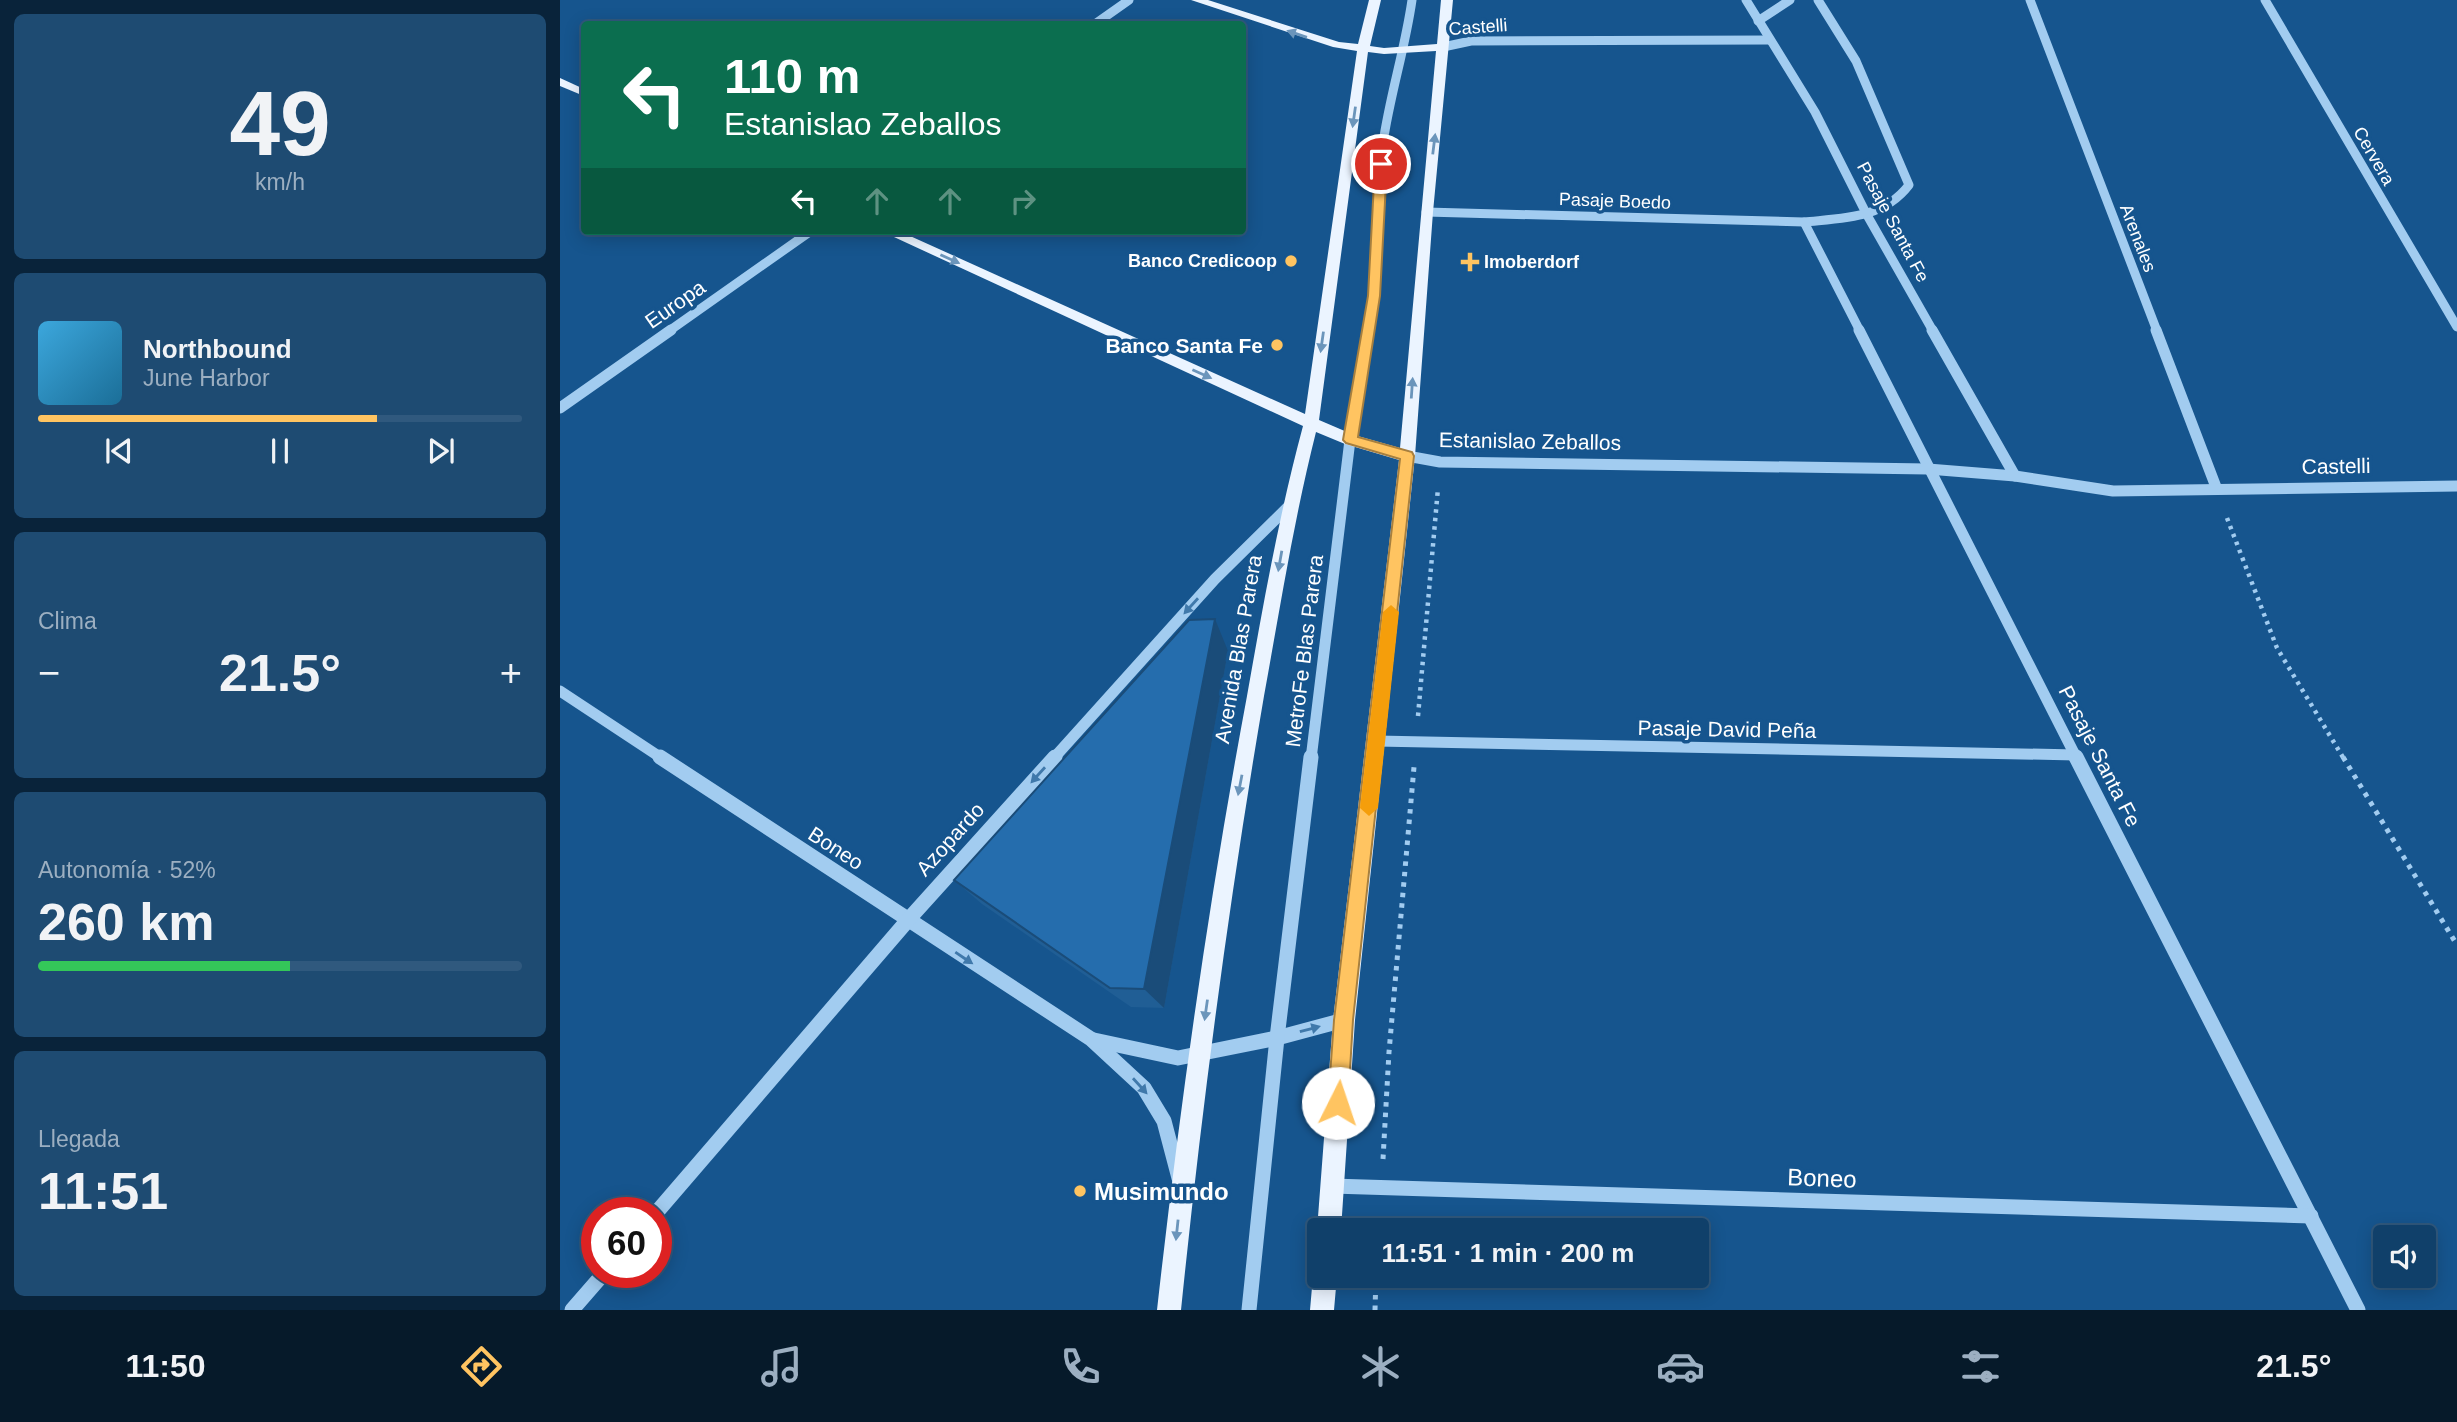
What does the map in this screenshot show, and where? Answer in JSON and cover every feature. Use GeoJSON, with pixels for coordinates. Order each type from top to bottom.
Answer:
{"type":"FeatureCollection","features":[{"type":"Feature","properties":{"kind":"main road","name":"Castelli"},"geometry":{"type":"LineString","coordinates":[[1197,0],[1315,40],[1363,49],[1405,51],[1443,47]]}},
{"type":"Feature","properties":{"kind":"main road","name":"Avenida Blas Parera"},"geometry":{"type":"LineString","coordinates":[[1169,1310],[1182,1189],[1231,831],[1290,505],[1311,423],[1363,49],[1375,0]]}},
{"type":"Feature","properties":{"kind":"main road"},"geometry":{"type":"LineString","coordinates":[[1329,1218],[1343,1020],[1377,740],[1407,456],[1426,212],[1447,0]]}},
{"type":"Feature","properties":{"kind":"main road"},"geometry":{"type":"LineString","coordinates":[[560,82],[581,92]]}},
{"type":"Feature","properties":{"kind":"main road","name":"Estanislao Zeballos"},"geometry":{"type":"LineString","coordinates":[[897,235],[1350,440],[1407,456]]}},
{"type":"Feature","properties":{"kind":"main road"},"geometry":{"type":"LineString","coordinates":[[1322,1310],[1324,1288]]}},
{"type":"Feature","properties":{"kind":"street"},"geometry":{"type":"LineString","coordinates":[[1100,21],[1129,0]]}},
{"type":"Feature","properties":{"kind":"street","name":"MetroFe Blas Parera"},"geometry":{"type":"LineString","coordinates":[[1249,1310],[1277,1038],[1350,440],[1374,296],[1383,144],[1405,51],[1412,0]]}},
{"type":"Feature","properties":{"kind":"street","name":"Pasaje Santa Fe"},"geometry":{"type":"LineString","coordinates":[[1746,0],[1815,112],[1867,215],[2015,476]]}},
{"type":"Feature","properties":{"kind":"street"},"geometry":{"type":"LineString","coordinates":[[1758,21],[1790,0]]}},
{"type":"Feature","properties":{"kind":"street","name":"Pasaje Boedo"},"geometry":{"type":"LineString","coordinates":[[1426,212],[1804,222],[1867,215],[1899,201],[1909,185],[1856,61],[1818,0]]}},
{"type":"Feature","properties":{"kind":"street","name":"Arenales"},"geometry":{"type":"LineString","coordinates":[[2030,0],[2216,487]]}},
{"type":"Feature","properties":{"kind":"street","name":"Cervera"},"geometry":{"type":"LineString","coordinates":[[2264,0],[2457,327]]}},
{"type":"Feature","properties":{"kind":"street","name":"Castelli"},"geometry":{"type":"LineString","coordinates":[[1443,47],[1471,41],[1769,40]]}},
{"type":"Feature","properties":{"kind":"street","name":"Pasaje Santa Fe"},"geometry":{"type":"LineString","coordinates":[[1804,222],[2358,1310]]}},
{"type":"Feature","properties":{"kind":"street","name":"Europa"},"geometry":{"type":"LineString","coordinates":[[560,408],[805,235]]}},
{"type":"Feature","properties":{"kind":"street","name":"Estanislao Zeballos"},"geometry":{"type":"LineString","coordinates":[[1407,456],[1440,462],[1928,470],[2015,476],[2113,491],[2216,487]]}},
{"type":"Feature","properties":{"kind":"street","name":"Castelli"},"geometry":{"type":"LineString","coordinates":[[2216,487],[2457,486]]}},
{"type":"Feature","properties":{"kind":"street","name":"Azopardo"},"geometry":{"type":"LineString","coordinates":[[670,1197],[908,920],[1215,579],[1290,505]]}},
{"type":"Feature","properties":{"kind":"street","name":"Boneo"},"geometry":{"type":"LineString","coordinates":[[560,691],[1091,1039],[1144,1088],[1164,1121],[1182,1189]]}},
{"type":"Feature","properties":{"kind":"street","name":"Pasaje David Peña"},"geometry":{"type":"LineString","coordinates":[[1377,740],[2076,755]]}},
{"type":"Feature","properties":{"kind":"street","name":"Boneo"},"geometry":{"type":"LineString","coordinates":[[1091,1039],[1143,1054],[1178,1058],[1277,1038],[1343,1020]]}},
{"type":"Feature","properties":{"kind":"street","name":"Boneo"},"geometry":{"type":"LineString","coordinates":[[1332,1186],[2311,1216]]}},
{"type":"Feature","properties":{"kind":"street"},"geometry":{"type":"LineString","coordinates":[[572,1310],[591,1288]]}},
{"type":"Feature","properties":{"kind":"path"},"geometry":{"type":"LineString","coordinates":[[1380,1218],[1390,1039],[1440,462]]}},
{"type":"Feature","properties":{"kind":"path"},"geometry":{"type":"LineString","coordinates":[[2216,487],[2277,648],[2457,945]]}},
{"type":"Feature","properties":{"kind":"path"},"geometry":{"type":"LineString","coordinates":[[1375,1310],[1376,1288]]}},
{"type":"Feature","properties":{"kind":"building"},"geometry":{"type":"Polygon","coordinates":[[[1215,619],[1144,989],[1110,988],[954,880],[1189,620],[1215,619]]]}},
{"type":"Feature","properties":{"kind":"slow traffic"},"geometry":{"type":"LineString","coordinates":[[1369,808],[1391,612]]}},
{"type":"Feature","properties":{"kind":"place","name":"Banco Credicoop"},"geometry":{"type":"Point","coordinates":[1291,261]}},
{"type":"Feature","properties":{"kind":"place","name":"Imoberdorf"},"geometry":{"type":"Point","coordinates":[1470,262]}},
{"type":"Feature","properties":{"kind":"place","name":"Banco Santa Fe"},"geometry":{"type":"Point","coordinates":[1277,345]}},
{"type":"Feature","properties":{"kind":"place","name":"Musimundo"},"geometry":{"type":"Point","coordinates":[1080,1191]}},
{"type":"Feature","properties":{"kind":"route"},"geometry":{"type":"LineString","coordinates":[[1338,1103],[1343,1020],[1377,740],[1407,456],[1350,440],[1374,296],[1379,242],[1381,164]]}}]}
